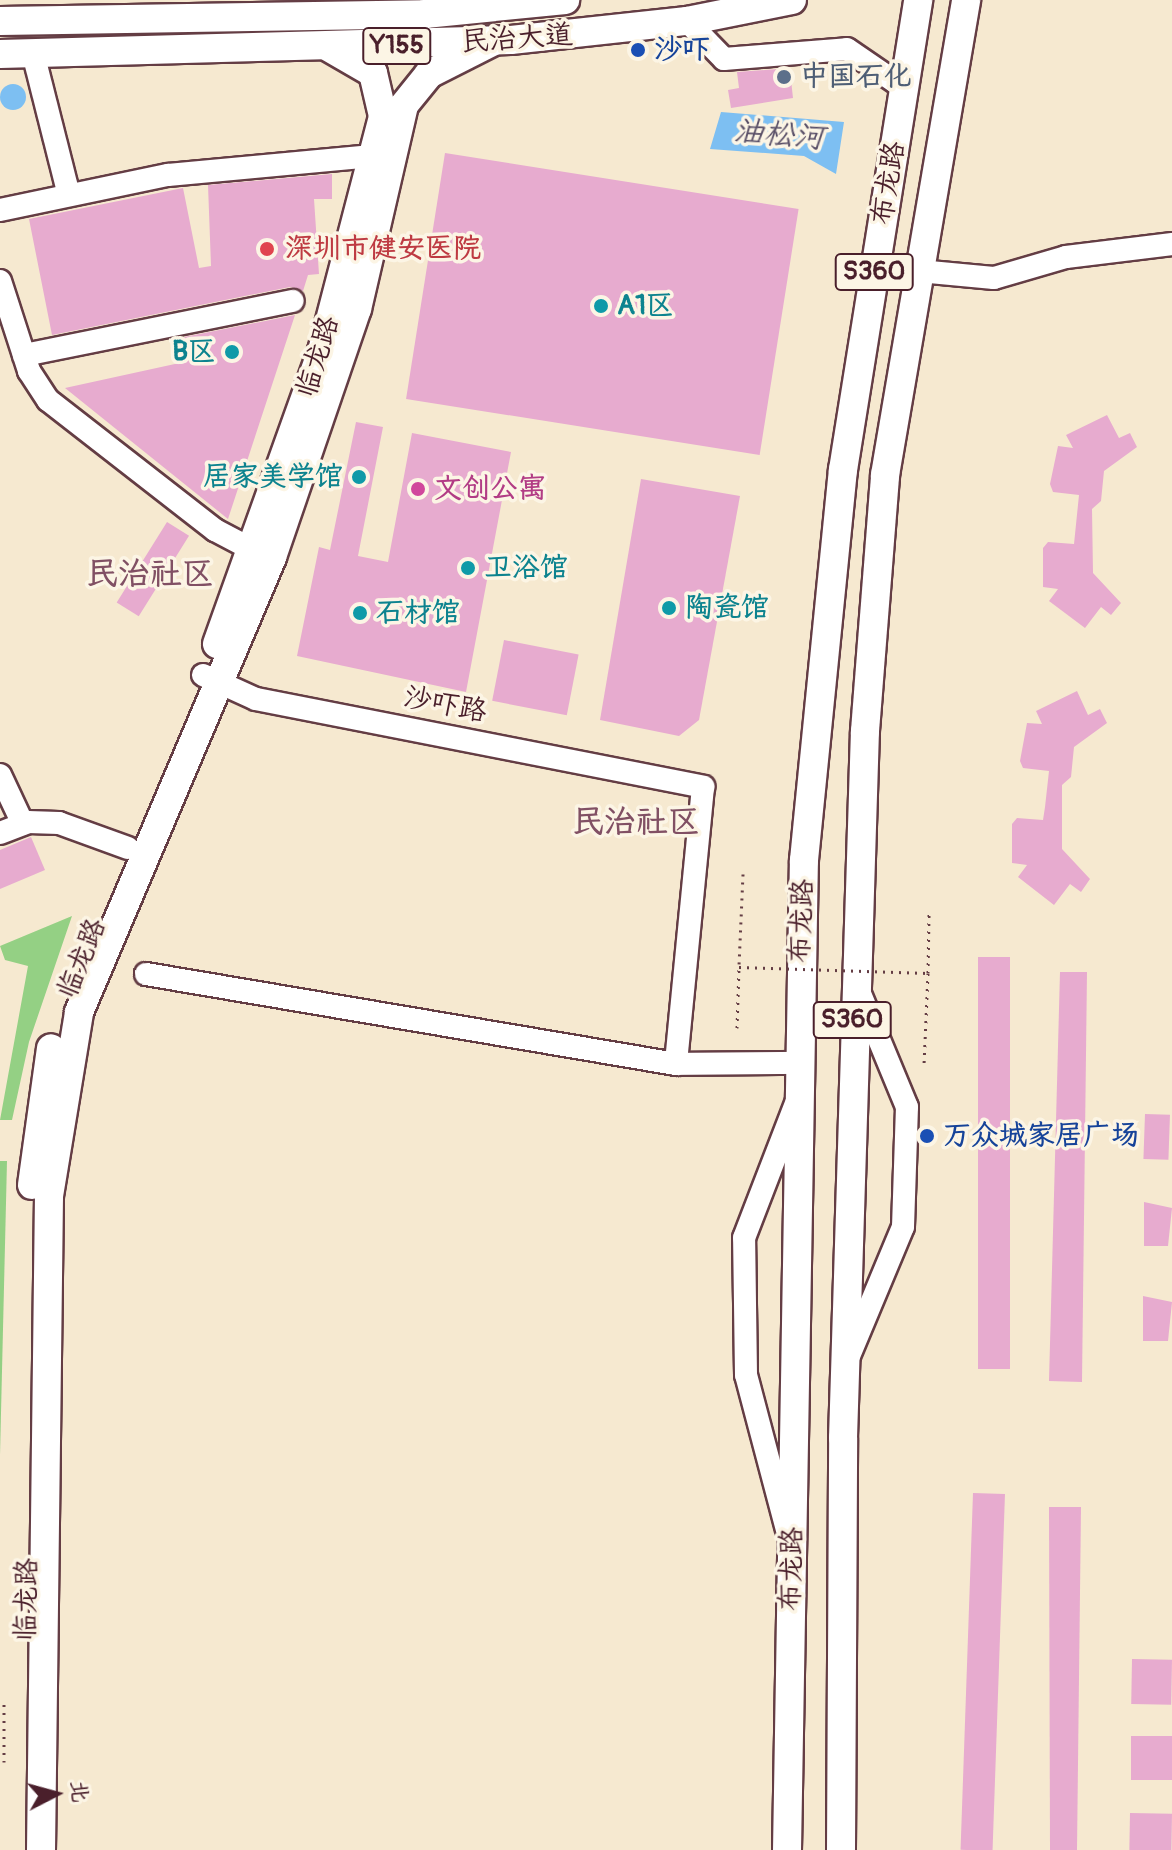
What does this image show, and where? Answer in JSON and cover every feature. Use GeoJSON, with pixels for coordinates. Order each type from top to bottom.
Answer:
{"type":"FeatureCollection","features":[{"type":"Feature","properties":{"kind":"main road","name":"民治大道"},"geometry":{"type":"LineString","coordinates":[[0,21],[565,0]]}},
{"type":"Feature","properties":{"kind":"main road","name":"民治大道"},"geometry":{"type":"LineString","coordinates":[[0,54],[492,42],[687,21],[792,0]]}},
{"type":"Feature","properties":{"kind":"main road","name":"布龙路"},"geometry":{"type":"LineString","coordinates":[[787,1850],[798,1063],[814,728],[843,470],[918,0]]}},
{"type":"Feature","properties":{"kind":"main road","name":"布龙路"},"geometry":{"type":"LineString","coordinates":[[841,1850],[845,1364],[853,978],[885,475],[966,0]]}},
{"type":"Feature","properties":{"kind":"main road"},"geometry":{"type":"LineString","coordinates":[[391,117],[429,74],[492,42]]}},
{"type":"Feature","properties":{"kind":"main road"},"geometry":{"type":"LineString","coordinates":[[330,48],[375,74],[391,117]]}},
{"type":"Feature","properties":{"kind":"main road","name":"临龙路"},"geometry":{"type":"LineString","coordinates":[[41,1850],[55,1135],[93,971],[210,678],[322,351],[372,156],[391,117]]}},
{"type":"Feature","properties":{"kind":"main road","name":"临龙路"},"geometry":{"type":"LineString","coordinates":[[24,1850],[34,1147],[57,1023],[128,848],[210,678],[255,602],[351,330],[391,117]]}},
{"type":"Feature","properties":{"kind":"main road"},"geometry":{"type":"LineString","coordinates":[[841,1793],[858,1850]]}},
{"type":"Feature","properties":{"kind":"street"},"geometry":{"type":"LineString","coordinates":[[687,21],[724,59],[838,47],[904,88]]}},
{"type":"Feature","properties":{"kind":"street"},"geometry":{"type":"LineString","coordinates":[[33,53],[69,195]]}},
{"type":"Feature","properties":{"kind":"street"},"geometry":{"type":"LineString","coordinates":[[0,210],[192,171],[372,156]]}},
{"type":"Feature","properties":{"kind":"street"},"geometry":{"type":"LineString","coordinates":[[919,271],[994,278],[1066,257],[1172,244]]}},
{"type":"Feature","properties":{"kind":"street"},"geometry":{"type":"LineString","coordinates":[[0,281],[24,355],[48,400],[221,534],[253,550]]}},
{"type":"Feature","properties":{"kind":"street"},"geometry":{"type":"LineString","coordinates":[[24,355],[293,301]]}},
{"type":"Feature","properties":{"kind":"street","name":"沙吓路"},"geometry":{"type":"LineString","coordinates":[[210,678],[256,699],[703,787],[676,1064]]}},
{"type":"Feature","properties":{"kind":"street"},"geometry":{"type":"LineString","coordinates":[[0,775],[23,824]]}},
{"type":"Feature","properties":{"kind":"street"},"geometry":{"type":"LineString","coordinates":[[0,833],[23,824],[59,823],[128,848]]}},
{"type":"Feature","properties":{"kind":"street"},"geometry":{"type":"LineString","coordinates":[[146,974],[676,1064],[798,1063]]}},
{"type":"Feature","properties":{"kind":"street"},"geometry":{"type":"LineString","coordinates":[[845,1364],[903,1227],[907,1107],[853,978]]}},
{"type":"Feature","properties":{"kind":"street"},"geometry":{"type":"LineString","coordinates":[[792,1551],[746,1375],[744,1238],[798,1098]]}},
{"type":"Feature","properties":{"kind":"path"},"geometry":{"type":"LineString","coordinates":[[737,1028],[743,874]]}},
{"type":"Feature","properties":{"kind":"path"},"geometry":{"type":"LineString","coordinates":[[924,1064],[929,913]]}},
{"type":"Feature","properties":{"kind":"path"},"geometry":{"type":"LineString","coordinates":[[739,967],[928,973]]}},
{"type":"Feature","properties":{"kind":"path"},"geometry":{"type":"LineString","coordinates":[[4,1700],[4,1762]]}},
{"type":"Feature","properties":{"kind":"green space"},"geometry":{"type":"Polygon","coordinates":[[[72,916],[29,1042],[12,1120],[0,1120],[28,966],[5,960],[0,946],[72,916]]]}},
{"type":"Feature","properties":{"kind":"green space"},"geometry":{"type":"Polygon","coordinates":[[[0,1161],[7,1161],[0,1455],[0,1161]]]}},
{"type":"Feature","properties":{"kind":"water"},"geometry":{"type":"Polygon","coordinates":[[[13,84],[22,88],[26,97],[22,106],[13,110],[4,106],[0,97],[4,88],[13,84]]]}},
{"type":"Feature","properties":{"kind":"water","name":"油松河"},"geometry":{"type":"Polygon","coordinates":[[[721,112],[844,122],[836,174],[804,156],[710,149],[721,112]]]}},
{"type":"Feature","properties":{"kind":"building"},"geometry":{"type":"Polygon","coordinates":[[[778,69],[780,82],[791,80],[793,98],[731,108],[728,90],[739,88],[737,72],[778,69]]]}},
{"type":"Feature","properties":{"kind":"building","name":"A1区"},"geometry":{"type":"Polygon","coordinates":[[[445,153],[799,209],[760,455],[406,399],[445,153]]]}},
{"type":"Feature","properties":{"kind":"building"},"geometry":{"type":"Polygon","coordinates":[[[332,174],[332,199],[314,199],[319,274],[308,275],[303,291],[290,287],[52,335],[29,219],[183,188],[199,268],[211,266],[208,185],[332,174]]]}},
{"type":"Feature","properties":{"kind":"building"},"geometry":{"type":"Polygon","coordinates":[[[295,315],[228,519],[65,388],[184,362],[179,338],[295,315]]]}},
{"type":"Feature","properties":{"kind":"building"},"geometry":{"type":"Polygon","coordinates":[[[1107,415],[1119,438],[1130,433],[1137,447],[1104,471],[1101,501],[1092,509],[1093,573],[1121,603],[1111,615],[1101,607],[1085,628],[1049,601],[1058,589],[1043,587],[1043,548],[1048,542],[1074,544],[1079,495],[1053,492],[1050,484],[1058,446],[1073,448],[1066,435],[1107,415]]]}},
{"type":"Feature","properties":{"kind":"building"},"geometry":{"type":"Polygon","coordinates":[[[356,422],[383,427],[358,556],[388,562],[412,433],[511,452],[466,692],[297,656],[319,547],[330,550],[356,422]]]}},
{"type":"Feature","properties":{"kind":"building","name":"陶瓷馆"},"geometry":{"type":"Polygon","coordinates":[[[641,479],[740,496],[699,720],[679,736],[600,720],[641,479]]]}},
{"type":"Feature","properties":{"kind":"building"},"geometry":{"type":"Polygon","coordinates":[[[167,522],[189,536],[139,616],[117,603],[167,522]]]}},
{"type":"Feature","properties":{"kind":"building"},"geometry":{"type":"Polygon","coordinates":[[[504,640],[579,655],[567,715],[492,701],[504,640]]]}},
{"type":"Feature","properties":{"kind":"building"},"geometry":{"type":"Polygon","coordinates":[[[1077,691],[1088,715],[1100,709],[1107,723],[1074,747],[1071,777],[1062,785],[1062,849],[1090,879],[1081,892],[1070,884],[1054,905],[1018,877],[1027,865],[1012,863],[1012,824],[1017,818],[1043,820],[1045,807],[1049,771],[1023,768],[1020,761],[1027,723],[1042,724],[1036,711],[1077,691]]]}},
{"type":"Feature","properties":{"kind":"building"},"geometry":{"type":"Polygon","coordinates":[[[31,837],[45,870],[0,889],[0,850],[31,837]]]}},
{"type":"Feature","properties":{"kind":"building"},"geometry":{"type":"Polygon","coordinates":[[[978,957],[1010,957],[1010,1369],[978,1369],[978,957]]]}},
{"type":"Feature","properties":{"kind":"building"},"geometry":{"type":"Polygon","coordinates":[[[1060,972],[1087,972],[1082,1382],[1049,1381],[1060,972]]]}},
{"type":"Feature","properties":{"kind":"building"},"geometry":{"type":"Polygon","coordinates":[[[1145,1114],[1170,1115],[1168,1160],[1143,1159],[1145,1114]]]}},
{"type":"Feature","properties":{"kind":"building"},"geometry":{"type":"Polygon","coordinates":[[[1144,1202],[1172,1208],[1168,1246],[1144,1246],[1144,1202]]]}},
{"type":"Feature","properties":{"kind":"building"},"geometry":{"type":"Polygon","coordinates":[[[1143,1296],[1172,1302],[1168,1341],[1143,1341],[1143,1296]]]}},
{"type":"Feature","properties":{"kind":"building"},"geometry":{"type":"Polygon","coordinates":[[[973,1493],[1005,1494],[993,1850],[961,1850],[973,1493]]]}},
{"type":"Feature","properties":{"kind":"building"},"geometry":{"type":"Polygon","coordinates":[[[1049,1507],[1081,1507],[1077,1850],[1050,1850],[1049,1507]]]}},
{"type":"Feature","properties":{"kind":"building"},"geometry":{"type":"Polygon","coordinates":[[[1132,1659],[1172,1660],[1171,1705],[1131,1704],[1132,1659]]]}},
{"type":"Feature","properties":{"kind":"building"},"geometry":{"type":"Polygon","coordinates":[[[1131,1736],[1172,1736],[1172,1780],[1131,1780],[1131,1736]]]}},
{"type":"Feature","properties":{"kind":"building"},"geometry":{"type":"Polygon","coordinates":[[[1130,1813],[1172,1814],[1171,1850],[1129,1850],[1130,1813]]]}},
{"type":"Feature","properties":{"kind":"place","name":"沙吓"},"geometry":{"type":"Point","coordinates":[638,50]}},
{"type":"Feature","properties":{"kind":"place","name":"中国石化"},"geometry":{"type":"Point","coordinates":[784,77]}},
{"type":"Feature","properties":{"kind":"place","name":"深圳市健安医院"},"geometry":{"type":"Point","coordinates":[267,249]}},
{"type":"Feature","properties":{"kind":"place","name":"A1区"},"geometry":{"type":"Point","coordinates":[601,306]}},
{"type":"Feature","properties":{"kind":"place","name":"B区"},"geometry":{"type":"Point","coordinates":[232,352]}},
{"type":"Feature","properties":{"kind":"place","name":"居家美学馆"},"geometry":{"type":"Point","coordinates":[359,477]}},
{"type":"Feature","properties":{"kind":"place","name":"文创公寓"},"geometry":{"type":"Point","coordinates":[418,489]}},
{"type":"Feature","properties":{"kind":"place","name":"卫浴馆"},"geometry":{"type":"Point","coordinates":[468,568]}},
{"type":"Feature","properties":{"kind":"place","name":"陶瓷馆"},"geometry":{"type":"Point","coordinates":[669,608]}},
{"type":"Feature","properties":{"kind":"place","name":"石材馆"},"geometry":{"type":"Point","coordinates":[360,613]}},
{"type":"Feature","properties":{"kind":"place","name":"万众城家居广场"},"geometry":{"type":"Point","coordinates":[927,1136]}},
{"type":"Feature","properties":{"kind":"district","name":"民治社区"},"geometry":{"type":"Point","coordinates":[150,574]}},
{"type":"Feature","properties":{"kind":"district","name":"民治社区"},"geometry":{"type":"Point","coordinates":[636,822]}}]}
